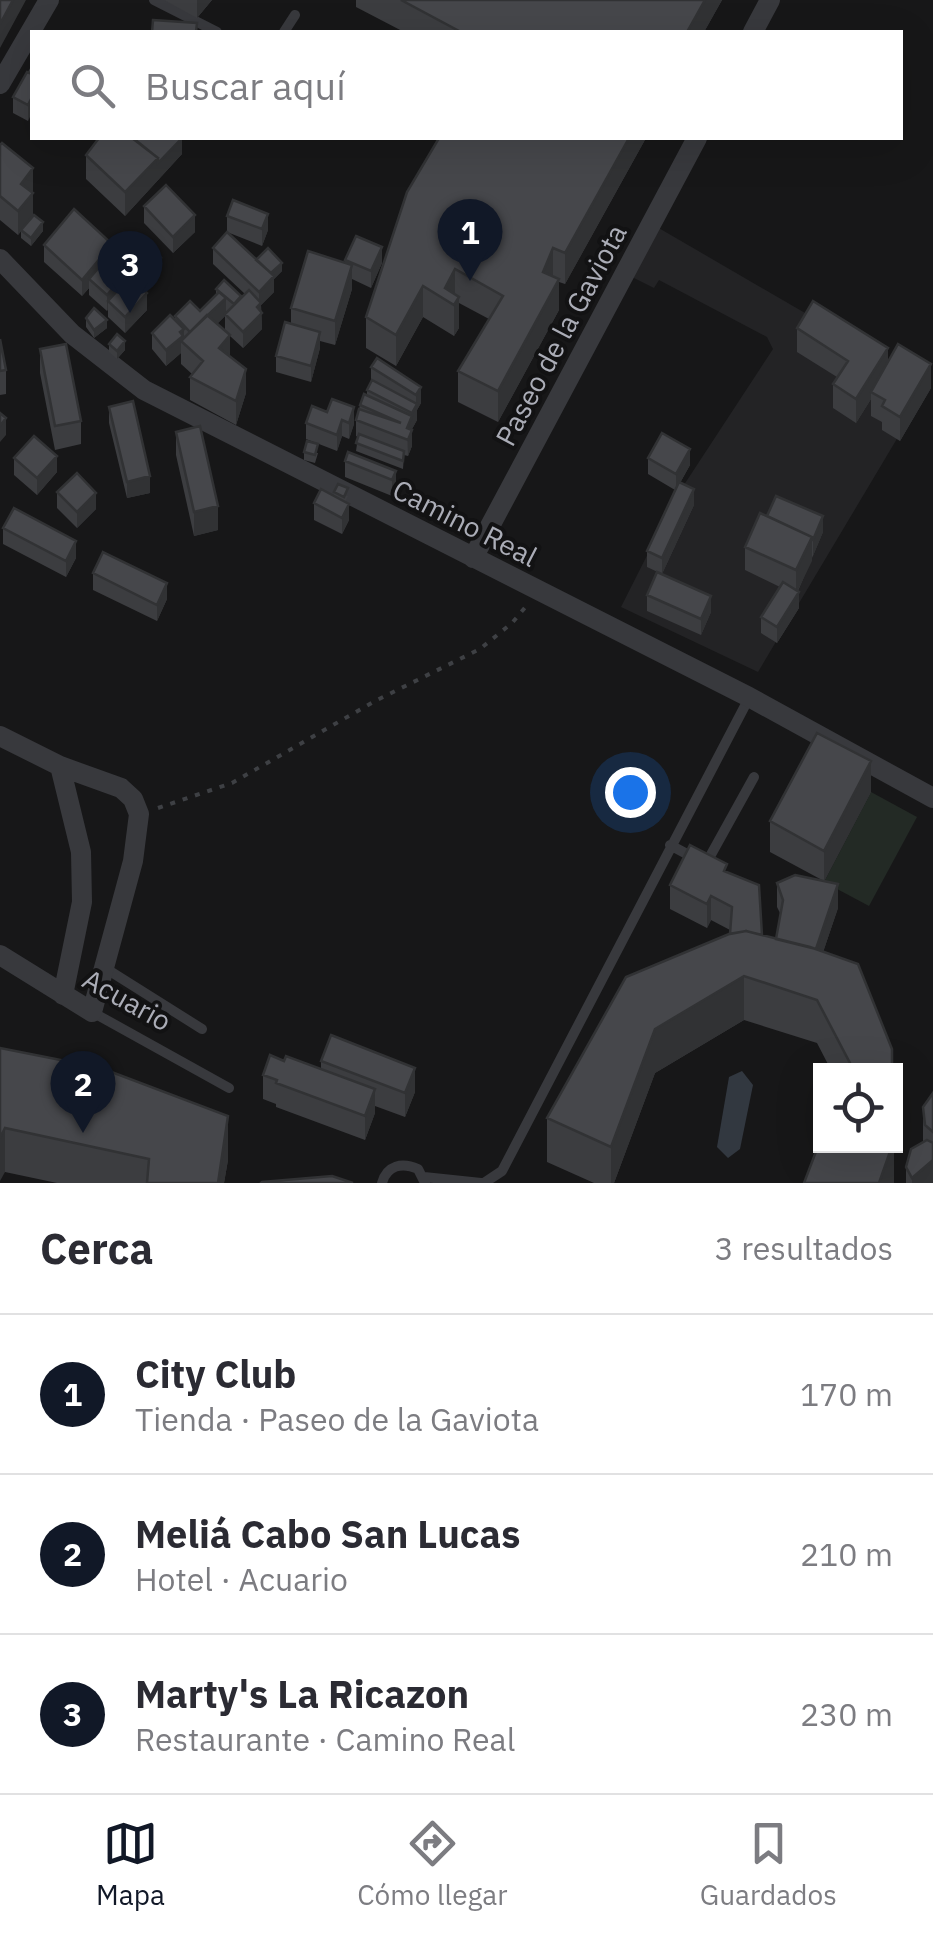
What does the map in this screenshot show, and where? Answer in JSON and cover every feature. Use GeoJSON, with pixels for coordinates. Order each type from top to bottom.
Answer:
{"type":"FeatureCollection","features":[{"type":"Feature","properties":{"kind":"street"},"geometry":{"type":"LineString","coordinates":[[32,30],[49,0]]}},
{"type":"Feature","properties":{"kind":"street"},"geometry":{"type":"LineString","coordinates":[[754,30],[770,0]]}},
{"type":"Feature","properties":{"kind":"street"},"geometry":{"type":"LineString","coordinates":[[0,84],[30,33]]}},
{"type":"Feature","properties":{"kind":"street","name":"Paseo de la Gaviota"},"geometry":{"type":"LineString","coordinates":[[473,558],[696,140]]}},
{"type":"Feature","properties":{"kind":"street","name":"Camino Real"},"geometry":{"type":"LineString","coordinates":[[0,259],[72,334],[144,390],[749,697],[933,798]]}},
{"type":"Feature","properties":{"kind":"street"},"geometry":{"type":"LineString","coordinates":[[0,736],[60,766],[121,788],[133,798],[140,814],[133,861],[92,1012]]}},
{"type":"Feature","properties":{"kind":"street"},"geometry":{"type":"LineString","coordinates":[[60,766],[81,852],[82,902],[63,995]]}},
{"type":"Feature","properties":{"kind":"street","name":"Acuario"},"geometry":{"type":"LineString","coordinates":[[0,956],[92,1012]]}},
{"type":"Feature","properties":{"kind":"lane"},"geometry":{"type":"LineString","coordinates":[[154,0],[212,30]]}},
{"type":"Feature","properties":{"kind":"lane"},"geometry":{"type":"LineString","coordinates":[[285,30],[294,14]]}},
{"type":"Feature","properties":{"kind":"lane"},"geometry":{"type":"LineString","coordinates":[[382,1183],[389,1170],[398,1165],[418,1169],[425,1180],[483,1183],[502,1171],[749,697]]}},
{"type":"Feature","properties":{"kind":"lane"},"geometry":{"type":"LineString","coordinates":[[670,845],[700,861],[708,860],[754,777]]}},
{"type":"Feature","properties":{"kind":"lane"},"geometry":{"type":"LineString","coordinates":[[105,968],[202,1029]]}},
{"type":"Feature","properties":{"kind":"lane","name":"Acuario"},"geometry":{"type":"LineString","coordinates":[[92,1012],[229,1088]]}},
{"type":"Feature","properties":{"kind":"path"},"geometry":{"type":"LineString","coordinates":[[140,814],[232,782],[358,710],[480,649],[512,623],[539,591]]}},
{"type":"Feature","properties":{"kind":"shaded area"},"geometry":{"type":"Polygon","coordinates":[[[657,227],[929,385],[758,672],[621,607],[678,494],[773,349],[767,337],[659,280],[654,288],[630,276],[657,227]]]}},
{"type":"Feature","properties":{"kind":"shaded area"},"geometry":{"type":"Polygon","coordinates":[[[871,792],[917,817],[869,906],[824,882],[871,792]]]}},
{"type":"Feature","properties":{"kind":"shaded area"},"geometry":{"type":"Polygon","coordinates":[[[742,1071],[753,1085],[740,1149],[728,1158],[717,1147],[729,1077],[742,1071]]]}},
{"type":"Feature","properties":{"kind":"building"},"geometry":{"type":"Polygon","coordinates":[[[0,0],[13,0],[0,24],[0,0]]]}},
{"type":"Feature","properties":{"kind":"building"},"geometry":{"type":"Polygon","coordinates":[[[401,0],[705,0],[688,30],[457,30],[401,0]]]}},
{"type":"Feature","properties":{"kind":"building"},"geometry":{"type":"Polygon","coordinates":[[[153,20],[197,23],[196,30],[152,30],[153,20]]]}},
{"type":"Feature","properties":{"kind":"building"},"geometry":{"type":"Polygon","coordinates":[[[27,72],[30,73],[28,105],[13,97],[27,72]]]}},
{"type":"Feature","properties":{"kind":"building"},"geometry":{"type":"Polygon","coordinates":[[[97,140],[135,140],[158,158],[125,192],[86,155],[97,140]]]}},
{"type":"Feature","properties":{"kind":"building"},"geometry":{"type":"Polygon","coordinates":[[[136,140],[180,140],[158,163],[158,158],[136,140]]]}},
{"type":"Feature","properties":{"kind":"building"},"geometry":{"type":"Polygon","coordinates":[[[438,140],[628,140],[565,253],[553,248],[543,272],[559,279],[498,391],[458,371],[503,296],[455,269],[445,288],[459,297],[454,305],[423,286],[396,335],[366,317],[407,192],[438,140]]]}},
{"type":"Feature","properties":{"kind":"building"},"geometry":{"type":"Polygon","coordinates":[[[2,143],[33,168],[21,184],[33,193],[18,211],[0,196],[2,143]]]}},
{"type":"Feature","properties":{"kind":"building"},"geometry":{"type":"Polygon","coordinates":[[[166,185],[195,215],[173,237],[144,206],[166,185]]]}},
{"type":"Feature","properties":{"kind":"building"},"geometry":{"type":"Polygon","coordinates":[[[233,200],[268,214],[262,229],[227,216],[233,200]]]}},
{"type":"Feature","properties":{"kind":"building"},"geometry":{"type":"Polygon","coordinates":[[[74,209],[112,244],[82,280],[44,245],[74,209]]]}},
{"type":"Feature","properties":{"kind":"building"},"geometry":{"type":"Polygon","coordinates":[[[34,215],[43,222],[31,238],[21,230],[34,215]]]}},
{"type":"Feature","properties":{"kind":"building"},"geometry":{"type":"Polygon","coordinates":[[[227,232],[274,276],[259,292],[213,248],[227,232]]]}},
{"type":"Feature","properties":{"kind":"building"},"geometry":{"type":"Polygon","coordinates":[[[356,236],[382,247],[371,271],[345,260],[356,236]]]}},
{"type":"Feature","properties":{"kind":"building"},"geometry":{"type":"Polygon","coordinates":[[[139,237],[161,258],[156,268],[133,243],[139,237]]]}},
{"type":"Feature","properties":{"kind":"building"},"geometry":{"type":"Polygon","coordinates":[[[268,248],[282,263],[271,273],[256,260],[268,248]]]}},
{"type":"Feature","properties":{"kind":"building"},"geometry":{"type":"Polygon","coordinates":[[[308,251],[352,265],[335,321],[291,308],[308,251]]]}},
{"type":"Feature","properties":{"kind":"building"},"geometry":{"type":"Polygon","coordinates":[[[107,258],[125,274],[107,295],[89,279],[107,258]]]}},
{"type":"Feature","properties":{"kind":"building"},"geometry":{"type":"Polygon","coordinates":[[[130,277],[147,293],[125,317],[108,301],[130,277]]]}},
{"type":"Feature","properties":{"kind":"building"},"geometry":{"type":"Polygon","coordinates":[[[224,280],[241,296],[234,304],[216,289],[224,280]]]}},
{"type":"Feature","properties":{"kind":"building"},"geometry":{"type":"Polygon","coordinates":[[[249,290],[261,303],[257,307],[262,313],[243,332],[225,314],[249,290]]]}},
{"type":"Feature","properties":{"kind":"building"},"geometry":{"type":"Polygon","coordinates":[[[219,292],[226,298],[190,332],[175,316],[190,301],[200,311],[219,292]]]}},
{"type":"Feature","properties":{"kind":"building"},"geometry":{"type":"Polygon","coordinates":[[[813,301],[888,348],[856,399],[833,384],[848,361],[797,328],[813,301]]]}},
{"type":"Feature","properties":{"kind":"building"},"geometry":{"type":"Polygon","coordinates":[[[94,308],[107,320],[94,330],[86,318],[94,308]]]}},
{"type":"Feature","properties":{"kind":"building"},"geometry":{"type":"Polygon","coordinates":[[[170,315],[184,329],[180,332],[183,336],[166,350],[152,333],[170,315]]]}},
{"type":"Feature","properties":{"kind":"building"},"geometry":{"type":"Polygon","coordinates":[[[207,315],[230,335],[219,348],[246,369],[236,401],[190,377],[203,361],[181,341],[207,315]]]}},
{"type":"Feature","properties":{"kind":"building"},"geometry":{"type":"Polygon","coordinates":[[[285,322],[320,332],[311,366],[276,356],[285,322]]]}},
{"type":"Feature","properties":{"kind":"building"},"geometry":{"type":"Polygon","coordinates":[[[117,334],[125,341],[117,351],[109,344],[117,334]]]}},
{"type":"Feature","properties":{"kind":"building"},"geometry":{"type":"Polygon","coordinates":[[[0,339],[6,370],[0,371],[0,339]]]}},
{"type":"Feature","properties":{"kind":"building"},"geometry":{"type":"Polygon","coordinates":[[[66,344],[81,421],[55,426],[40,349],[66,344]]]}},
{"type":"Feature","properties":{"kind":"building"},"geometry":{"type":"Polygon","coordinates":[[[898,344],[931,364],[900,417],[882,406],[885,400],[871,392],[898,344]]]}},
{"type":"Feature","properties":{"kind":"building"},"geometry":{"type":"Polygon","coordinates":[[[377,358],[421,387],[416,395],[371,367],[377,358]]]}},
{"type":"Feature","properties":{"kind":"building"},"geometry":{"type":"Polygon","coordinates":[[[372,380],[417,404],[412,413],[367,390],[372,380]]]}},
{"type":"Feature","properties":{"kind":"building"},"geometry":{"type":"Polygon","coordinates":[[[364,394],[412,416],[408,440],[356,420],[359,409],[401,423],[360,405],[364,394]]]}},
{"type":"Feature","properties":{"kind":"building"},"geometry":{"type":"Polygon","coordinates":[[[332,399],[354,407],[349,423],[342,420],[337,435],[306,423],[312,406],[327,412],[332,399]]]}},
{"type":"Feature","properties":{"kind":"building"},"geometry":{"type":"Polygon","coordinates":[[[133,401],[150,476],[127,482],[109,407],[133,401]]]}},
{"type":"Feature","properties":{"kind":"building"},"geometry":{"type":"Polygon","coordinates":[[[200,426],[218,506],[194,512],[176,432],[200,426]]]}},
{"type":"Feature","properties":{"kind":"building"},"geometry":{"type":"Polygon","coordinates":[[[662,433],[690,449],[676,474],[648,458],[662,433]]]}},
{"type":"Feature","properties":{"kind":"building"},"geometry":{"type":"Polygon","coordinates":[[[359,434],[404,451],[403,461],[356,443],[359,434]]]}},
{"type":"Feature","properties":{"kind":"building"},"geometry":{"type":"Polygon","coordinates":[[[34,436],[57,456],[37,478],[14,458],[34,436]]]}},
{"type":"Feature","properties":{"kind":"building"},"geometry":{"type":"Polygon","coordinates":[[[307,441],[318,444],[315,455],[304,452],[307,441]]]}},
{"type":"Feature","properties":{"kind":"building"},"geometry":{"type":"Polygon","coordinates":[[[348,452],[396,471],[392,480],[345,461],[348,452]]]}},
{"type":"Feature","properties":{"kind":"building"},"geometry":{"type":"Polygon","coordinates":[[[77,473],[96,493],[77,512],[57,492],[77,473]]]}},
{"type":"Feature","properties":{"kind":"building"},"geometry":{"type":"Polygon","coordinates":[[[679,482],[694,489],[662,558],[647,551],[679,482]]]}},
{"type":"Feature","properties":{"kind":"building"},"geometry":{"type":"Polygon","coordinates":[[[338,484],[348,488],[344,497],[334,492],[338,484]]]}},
{"type":"Feature","properties":{"kind":"building"},"geometry":{"type":"Polygon","coordinates":[[[321,489],[349,504],[342,518],[314,503],[321,489]]]}},
{"type":"Feature","properties":{"kind":"building"},"geometry":{"type":"Polygon","coordinates":[[[776,496],[823,516],[813,540],[767,516],[776,496]]]}},
{"type":"Feature","properties":{"kind":"building"},"geometry":{"type":"Polygon","coordinates":[[[14,508],[76,541],[66,561],[3,528],[14,508]]]}},
{"type":"Feature","properties":{"kind":"building"},"geometry":{"type":"Polygon","coordinates":[[[760,513],[812,537],[796,570],[745,547],[760,513]]]}},
{"type":"Feature","properties":{"kind":"building"},"geometry":{"type":"Polygon","coordinates":[[[103,552],[167,583],[157,605],[93,573],[103,552]]]}},
{"type":"Feature","properties":{"kind":"building"},"geometry":{"type":"Polygon","coordinates":[[[657,572],[711,596],[701,619],[647,595],[657,572]]]}},
{"type":"Feature","properties":{"kind":"building"},"geometry":{"type":"Polygon","coordinates":[[[783,582],[799,592],[777,627],[761,617],[783,582]]]}},
{"type":"Feature","properties":{"kind":"building"},"geometry":{"type":"Polygon","coordinates":[[[817,733],[871,761],[824,851],[770,821],[817,733]]]}},
{"type":"Feature","properties":{"kind":"building"},"geometry":{"type":"Polygon","coordinates":[[[690,845],[727,864],[724,871],[759,885],[762,935],[746,931],[730,934],[732,907],[711,896],[707,904],[670,885],[690,845]]]}},
{"type":"Feature","properties":{"kind":"building"},"geometry":{"type":"Polygon","coordinates":[[[795,875],[838,884],[816,949],[776,939],[783,900],[777,883],[795,875]]]}},
{"type":"Feature","properties":{"kind":"building"},"geometry":{"type":"Polygon","coordinates":[[[746,931],[858,964],[892,1049],[892,1063],[850,1063],[817,1000],[744,976],[655,1029],[611,1147],[547,1118],[626,977],[729,934],[746,931]]]}},
{"type":"Feature","properties":{"kind":"building"},"geometry":{"type":"Polygon","coordinates":[[[331,1035],[415,1068],[405,1093],[321,1061],[331,1035]]]}},
{"type":"Feature","properties":{"kind":"building"},"geometry":{"type":"Polygon","coordinates":[[[0,1048],[101,1068],[228,1116],[218,1183],[147,1183],[149,1159],[5,1128],[0,1138],[0,1048]]]}},
{"type":"Feature","properties":{"kind":"building"},"geometry":{"type":"Polygon","coordinates":[[[270,1055],[284,1061],[286,1056],[375,1089],[365,1116],[263,1075],[270,1055]]]}},
{"type":"Feature","properties":{"kind":"building"},"geometry":{"type":"Polygon","coordinates":[[[933,1093],[933,1132],[925,1125],[923,1107],[933,1093]]]}},
{"type":"Feature","properties":{"kind":"building"},"geometry":{"type":"Polygon","coordinates":[[[927,1140],[933,1143],[933,1160],[912,1178],[906,1167],[911,1149],[927,1140]]]}},
{"type":"Feature","properties":{"kind":"building"},"geometry":{"type":"Polygon","coordinates":[[[815,1153],[890,1153],[879,1183],[804,1183],[815,1153]]]}},
{"type":"Feature","properties":{"kind":"building"},"geometry":{"type":"Polygon","coordinates":[[[332,1176],[353,1183],[261,1183],[262,1182],[332,1176]]]}},
{"type":"Feature","properties":{"kind":"place","name":"City Club"},"geometry":{"type":"Point","coordinates":[470,281]}},
{"type":"Feature","properties":{"kind":"place","name":"Marty's La Ricazon"},"geometry":{"type":"Point","coordinates":[130,313]}},
{"type":"Feature","properties":{"kind":"place","name":"Meliá Cabo San Lucas"},"geometry":{"type":"Point","coordinates":[83,1133]}}]}
